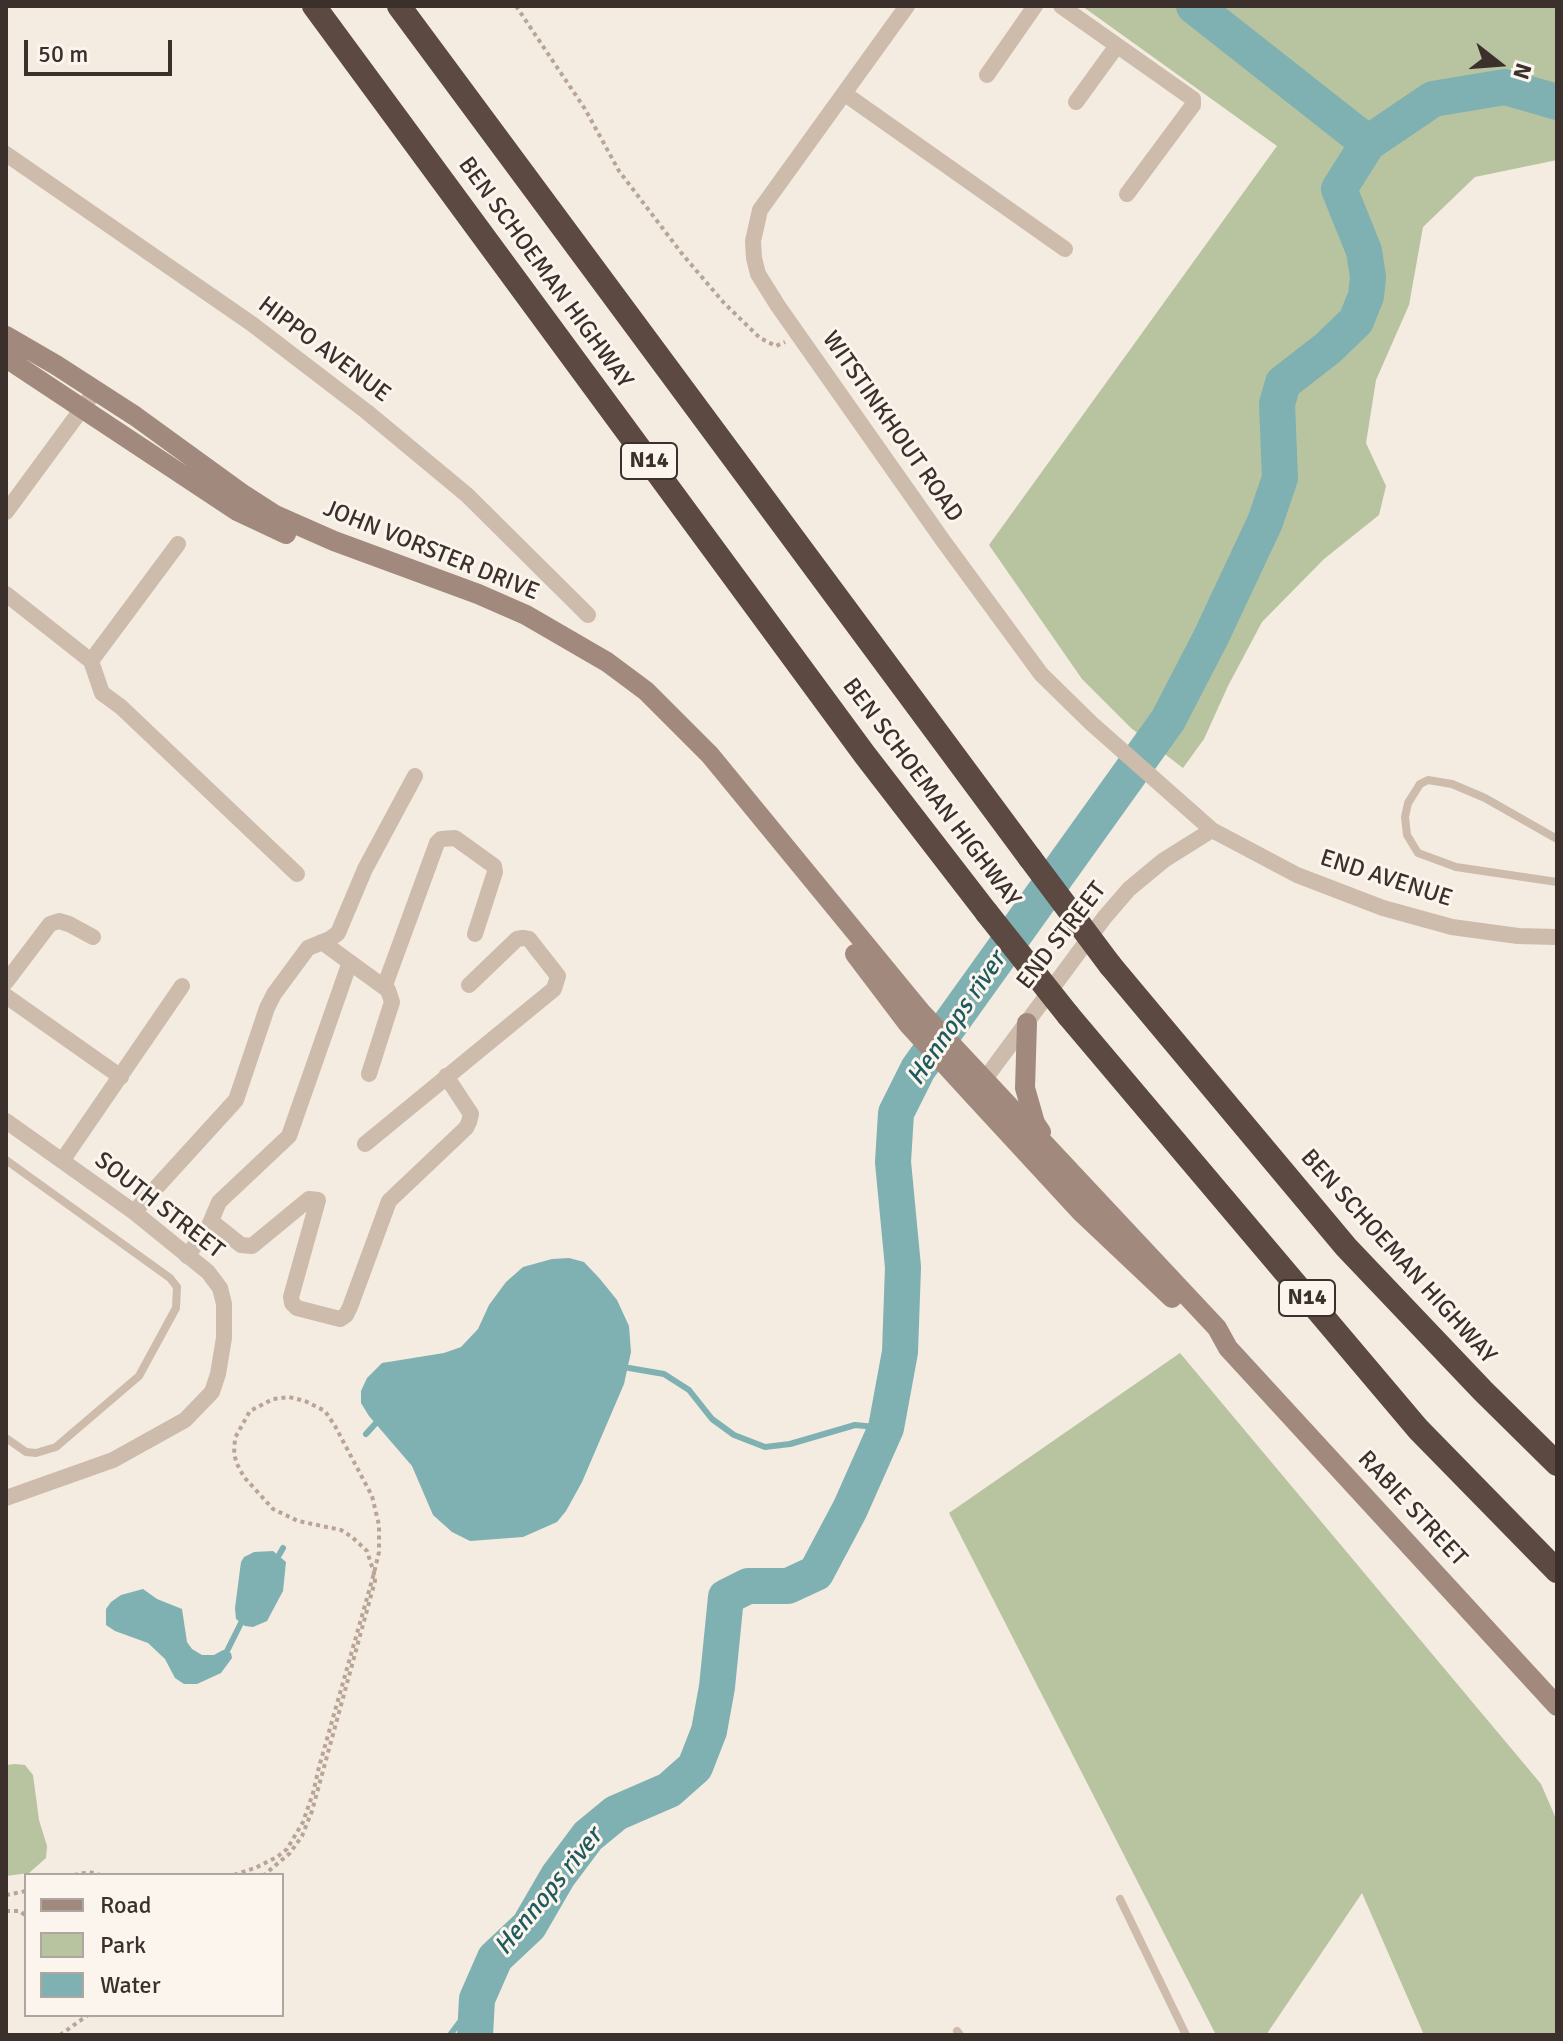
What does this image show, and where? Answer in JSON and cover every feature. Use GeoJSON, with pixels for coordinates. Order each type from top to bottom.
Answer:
{"type":"FeatureCollection","features":[{"type":"Feature","properties":{"kind":"highway","name":"BEN SCHOEMAN HIGHWAY"},"geometry":{"type":"LineString","coordinates":[[314,6],[855,742],[1068,1015],[1418,1429],[1557,1571]]}},
{"type":"Feature","properties":{"kind":"highway","name":"BEN SCHOEMAN HIGHWAY"},"geometry":{"type":"LineString","coordinates":[[399,6],[1110,965],[1346,1247],[1557,1464]]}},
{"type":"Feature","properties":{"kind":"main road","name":"JOHN VORSTER DRIVE"},"geometry":{"type":"LineString","coordinates":[[6,336],[56,365],[89,399],[237,511],[329,551],[522,623],[615,679],[674,728],[915,1018],[979,1088]]}},
{"type":"Feature","properties":{"kind":"main road","name":"JOHN VORSTER DRIVE"},"geometry":{"type":"LineString","coordinates":[[6,358],[89,399]]}},
{"type":"Feature","properties":{"kind":"main road"},"geometry":{"type":"LineString","coordinates":[[1027,1023],[1024,1072],[1027,1099],[1035,1123],[1055,1155]]}},
{"type":"Feature","properties":{"kind":"main road","name":"RABIE STREET"},"geometry":{"type":"LineString","coordinates":[[979,1088],[1055,1155],[1217,1328],[1228,1348]]}},
{"type":"Feature","properties":{"kind":"main road","name":"RABIE STREET"},"geometry":{"type":"LineString","coordinates":[[979,1088],[1081,1212],[1209,1335],[1228,1348],[1557,1706]]}},
{"type":"Feature","properties":{"kind":"street","name":"WITSTINKHOUT ROAD"},"geometry":{"type":"LineString","coordinates":[[907,6],[760,210],[753,250],[758,274],[1041,674],[1212,830]]}},
{"type":"Feature","properties":{"kind":"street"},"geometry":{"type":"LineString","coordinates":[[987,75],[1035,6]]}},
{"type":"Feature","properties":{"kind":"street"},"geometry":{"type":"LineString","coordinates":[[1061,6],[1193,99],[1193,105],[1127,194]]}},
{"type":"Feature","properties":{"kind":"street"},"geometry":{"type":"LineString","coordinates":[[1076,102],[1116,47]]}},
{"type":"Feature","properties":{"kind":"street"},"geometry":{"type":"LineString","coordinates":[[845,94],[1065,249]]}},
{"type":"Feature","properties":{"kind":"street","name":"HIPPO AVENUE"},"geometry":{"type":"LineString","coordinates":[[6,154],[252,324],[367,412],[467,495],[588,615]]}},
{"type":"Feature","properties":{"kind":"street"},"geometry":{"type":"LineString","coordinates":[[6,512],[89,399]]}},
{"type":"Feature","properties":{"kind":"street"},"geometry":{"type":"LineString","coordinates":[[91,661],[178,544]]}},
{"type":"Feature","properties":{"kind":"street"},"geometry":{"type":"LineString","coordinates":[[6,594],[91,661],[102,693],[121,707],[297,874]]}},
{"type":"Feature","properties":{"kind":"street"},"geometry":{"type":"LineString","coordinates":[[134,1212],[236,1100],[274,994],[308,948],[338,933],[365,869],[415,776]]}},
{"type":"Feature","properties":{"kind":"street","name":"END AVENUE"},"geometry":{"type":"LineString","coordinates":[[1212,830],[1297,875],[1383,908],[1452,927],[1518,936],[1557,937]]}},
{"type":"Feature","properties":{"kind":"street","name":"END STREET"},"geometry":{"type":"LineString","coordinates":[[979,1088],[1104,918],[1129,889],[1164,860],[1212,830]]}},
{"type":"Feature","properties":{"kind":"street"},"geometry":{"type":"LineString","coordinates":[[385,985],[441,839],[455,838],[494,866],[495,872],[475,934]]}},
{"type":"Feature","properties":{"kind":"street"},"geometry":{"type":"LineString","coordinates":[[6,982],[50,924],[59,921],[69,924],[93,937]]}},
{"type":"Feature","properties":{"kind":"street"},"geometry":{"type":"LineString","coordinates":[[365,1144],[554,989],[558,976],[529,939],[523,938],[517,939],[469,985]]}},
{"type":"Feature","properties":{"kind":"street"},"geometry":{"type":"LineString","coordinates":[[322,942],[385,985],[392,1002],[369,1074]]}},
{"type":"Feature","properties":{"kind":"street"},"geometry":{"type":"LineString","coordinates":[[187,1256],[211,1221],[219,1202],[289,1136],[350,962]]}},
{"type":"Feature","properties":{"kind":"street"},"geometry":{"type":"LineString","coordinates":[[62,1161],[182,986]]}},
{"type":"Feature","properties":{"kind":"street"},"geometry":{"type":"LineString","coordinates":[[6,996],[121,1077]]}},
{"type":"Feature","properties":{"kind":"street"},"geometry":{"type":"LineString","coordinates":[[211,1221],[247,1247],[309,1199],[318,1200],[291,1297],[292,1303],[297,1308],[340,1319],[350,1307],[389,1201],[469,1122],[471,1114],[446,1076]]}},
{"type":"Feature","properties":{"kind":"street","name":"SOUTH STREET"},"geometry":{"type":"LineString","coordinates":[[6,1121],[134,1212],[187,1256],[215,1280],[224,1304],[224,1338],[218,1374],[212,1392],[202,1405],[185,1420],[113,1460],[6,1498]]}},
{"type":"Feature","properties":{"kind":"lane"},"geometry":{"type":"LineString","coordinates":[[1557,839],[1485,798],[1452,784],[1428,780],[1420,784],[1408,803],[1405,817],[1407,835],[1418,853],[1456,867],[1557,882]]}},
{"type":"Feature","properties":{"kind":"lane"},"geometry":{"type":"LineString","coordinates":[[6,1160],[170,1278],[177,1287],[176,1308],[139,1376],[56,1447],[36,1453],[26,1452],[6,1438]]}},
{"type":"Feature","properties":{"kind":"lane"},"geometry":{"type":"LineString","coordinates":[[1120,1899],[1186,2035]]}},
{"type":"Feature","properties":{"kind":"path"},"geometry":{"type":"LineString","coordinates":[[516,6],[585,109],[619,171],[724,303],[760,338],[776,346],[798,334]]}},
{"type":"Feature","properties":{"kind":"path"},"geometry":{"type":"LineString","coordinates":[[243,1873],[287,1849],[303,1822],[374,1573],[379,1552],[379,1525],[372,1496],[325,1411],[289,1397],[273,1399],[250,1411],[235,1438],[234,1454],[244,1477],[273,1509],[284,1516],[341,1530],[352,1537],[367,1551],[374,1573],[375,1581],[312,1811],[302,1836],[290,1853],[266,1873]]}},
{"type":"Feature","properties":{"kind":"path"},"geometry":{"type":"LineString","coordinates":[[60,2035],[85,2017]]}},
{"type":"Feature","properties":{"kind":"green space"},"geometry":{"type":"Polygon","coordinates":[[[1082,6],[1557,6],[1557,160],[1475,177],[1423,227],[1409,305],[1376,380],[1366,443],[1386,486],[1379,515],[1324,559],[1262,622],[1204,739],[1183,768],[1131,728],[1082,679],[989,545],[1277,146],[1082,6]]]}},
{"type":"Feature","properties":{"kind":"green space"},"geometry":{"type":"Polygon","coordinates":[[[1180,1353],[1541,1784],[1557,1821],[1557,2035],[1424,2035],[1362,1893],[1266,2035],[1216,2035],[949,1513],[1180,1353]]]}},
{"type":"Feature","properties":{"kind":"green space"},"geometry":{"type":"Polygon","coordinates":[[[6,1765],[25,1765],[33,1775],[39,1820],[47,1846],[46,1858],[29,1873],[6,1876],[6,1765]]]}},
{"type":"Feature","properties":{"kind":"water"},"geometry":{"type":"Polygon","coordinates":[[[569,1258],[584,1262],[600,1279],[617,1300],[629,1326],[631,1352],[624,1384],[582,1482],[557,1522],[523,1537],[470,1541],[452,1532],[433,1515],[412,1466],[369,1416],[361,1403],[361,1391],[367,1378],[382,1363],[444,1353],[461,1347],[478,1329],[489,1305],[506,1282],[523,1267],[569,1258]]]}},
{"type":"Feature","properties":{"kind":"water"},"geometry":{"type":"Polygon","coordinates":[[[273,1551],[286,1562],[283,1591],[267,1621],[253,1627],[245,1626],[236,1619],[235,1608],[241,1562],[254,1552],[273,1551]]]}},
{"type":"Feature","properties":{"kind":"water"},"geometry":{"type":"Polygon","coordinates":[[[143,1589],[157,1599],[182,1609],[187,1642],[192,1649],[202,1655],[214,1655],[223,1650],[231,1653],[232,1658],[221,1673],[197,1684],[184,1684],[175,1678],[165,1659],[148,1643],[106,1625],[106,1609],[111,1602],[121,1595],[143,1589]]]}},
{"type":"Feature","properties":{"kind":"waterway"},"geometry":{"type":"LineString","coordinates":[[1194,6],[1368,143]]}},
{"type":"Feature","properties":{"kind":"waterway","name":"Hennops river"},"geometry":{"type":"LineString","coordinates":[[475,2035],[477,1999],[495,1958],[529,1926],[558,1876],[588,1836],[616,1813],[669,1790],[695,1767],[709,1731],[726,1597],[748,1586],[788,1586],[816,1573],[850,1509],[886,1428],[900,1352],[903,1267],[893,1162],[896,1113],[918,1069],[1168,720],[1211,637],[1265,522],[1280,478],[1277,404],[1283,383],[1328,348],[1356,321],[1366,296],[1368,277],[1364,251],[1339,189],[1368,143],[1433,99],[1505,87],[1557,102]]}},
{"type":"Feature","properties":{"kind":"waterway"},"geometry":{"type":"LineString","coordinates":[[629,1368],[664,1374],[689,1390],[712,1419],[734,1435],[765,1447],[790,1444],[855,1425],[886,1428]]}},
{"type":"Feature","properties":{"kind":"waterway"},"geometry":{"type":"LineString","coordinates":[[366,1434],[376,1423]]}},
{"type":"Feature","properties":{"kind":"waterway"},"geometry":{"type":"LineString","coordinates":[[279,1555],[283,1548]]}},
{"type":"Feature","properties":{"kind":"waterway"},"geometry":{"type":"LineString","coordinates":[[227,1651],[241,1623]]}},
{"type":"Feature","properties":{"kind":"waterway"},"geometry":{"type":"LineString","coordinates":[[450,2035],[477,1999]]}}]}
